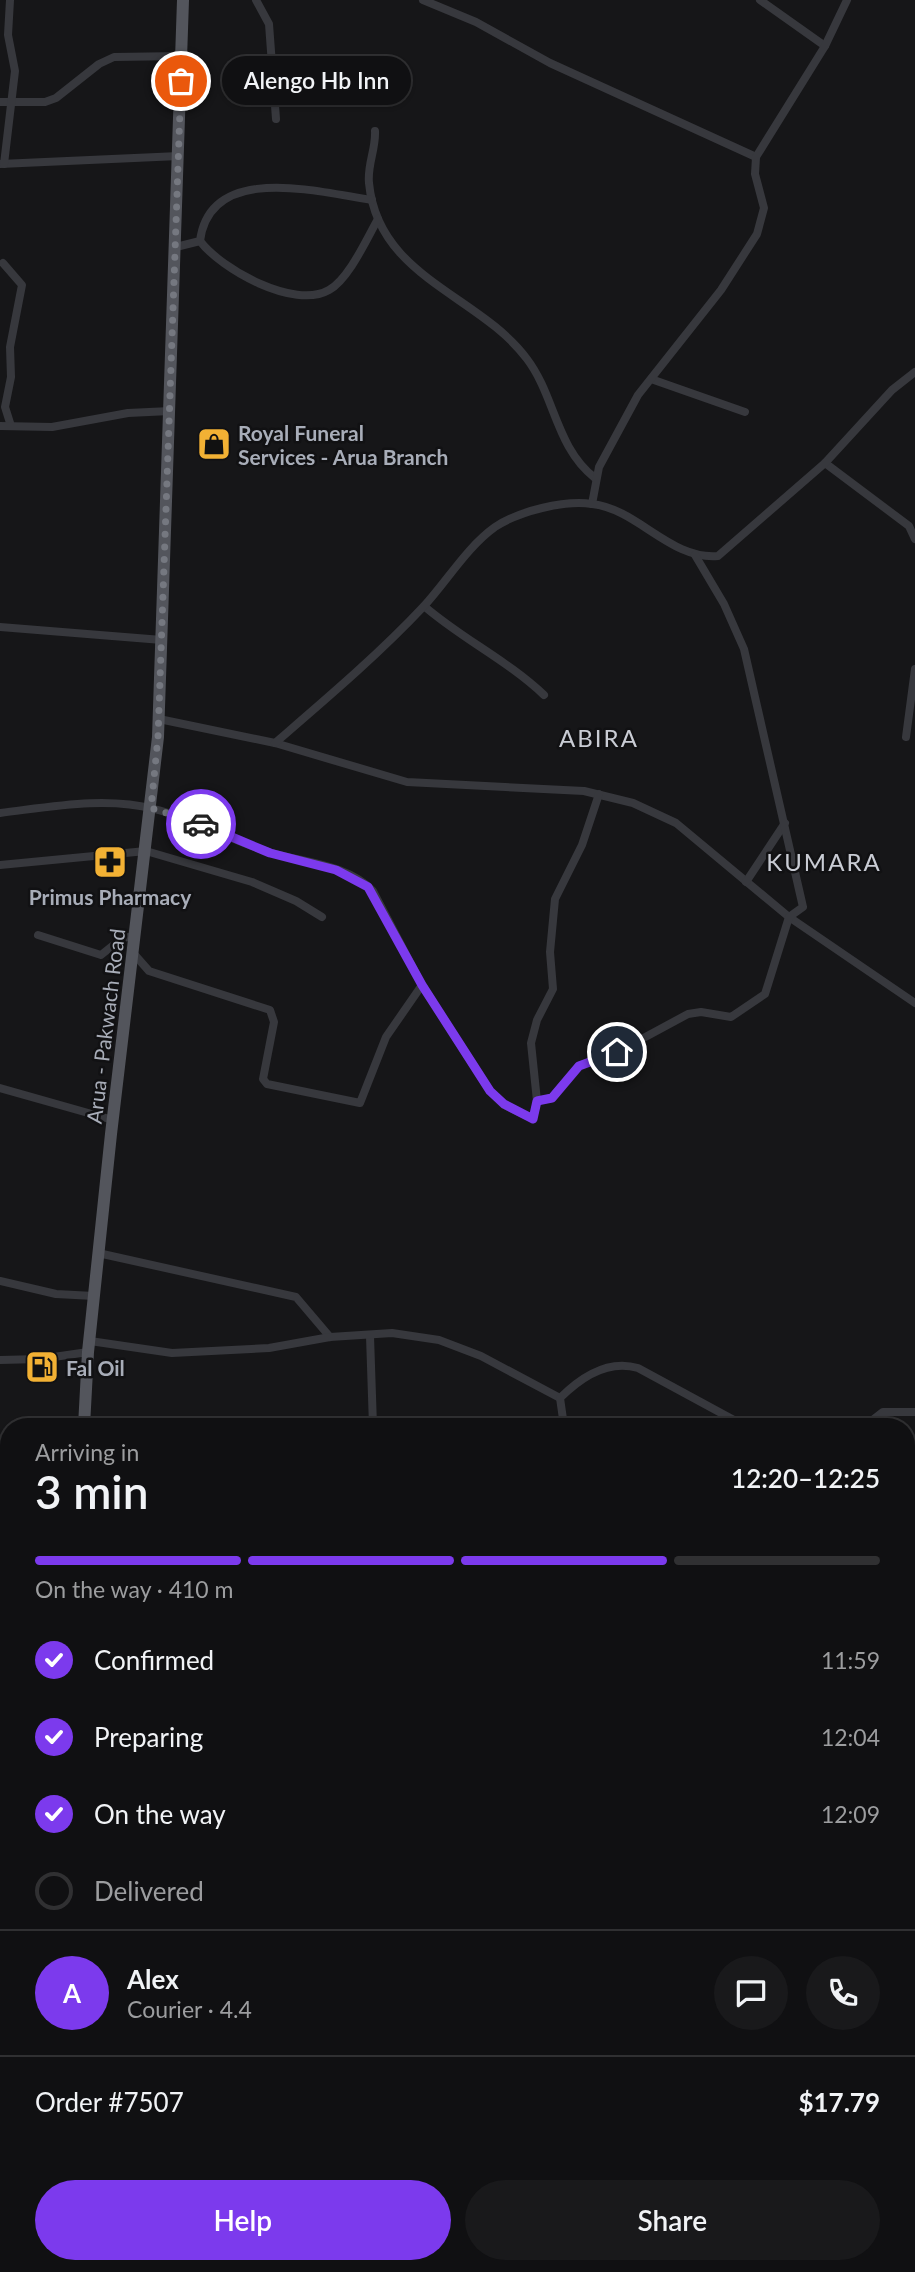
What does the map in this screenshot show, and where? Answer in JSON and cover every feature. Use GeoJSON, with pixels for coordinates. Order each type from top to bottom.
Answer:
{"type":"FeatureCollection","features":[{"type":"Feature","properties":{"kind":"main road","name":"Arua - Pakwach Road"},"geometry":{"type":"LineString","coordinates":[[85,1418],[98,1253],[151,808],[159,719],[183,0]]}},
{"type":"Feature","properties":{"kind":"street"},"geometry":{"type":"LineString","coordinates":[[10,0],[8,35],[15,67],[2,164],[179,156]]}},
{"type":"Feature","properties":{"kind":"street"},"geometry":{"type":"LineString","coordinates":[[256,0],[270,24],[276,118]]}},
{"type":"Feature","properties":{"kind":"street"},"geometry":{"type":"LineString","coordinates":[[423,0],[475,22],[550,63],[756,157]]}},
{"type":"Feature","properties":{"kind":"street"},"geometry":{"type":"LineString","coordinates":[[760,0],[825,46]]}},
{"type":"Feature","properties":{"kind":"street"},"geometry":{"type":"LineString","coordinates":[[592,504],[595,478],[634,402],[721,290],[753,242],[764,208],[755,174],[756,157],[825,46],[847,0]]}},
{"type":"Feature","properties":{"kind":"street"},"geometry":{"type":"LineString","coordinates":[[0,102],[37,104],[56,98],[99,64],[114,57],[182,56]]}},
{"type":"Feature","properties":{"kind":"street"},"geometry":{"type":"LineString","coordinates":[[375,131],[368,181],[378,219],[396,247],[436,287],[515,344],[533,368],[573,455],[595,478]]}},
{"type":"Feature","properties":{"kind":"street"},"geometry":{"type":"LineString","coordinates":[[200,241],[204,221],[210,211],[230,194],[240,191],[259,188],[296,190],[372,200]]}},
{"type":"Feature","properties":{"kind":"street"},"geometry":{"type":"LineString","coordinates":[[200,241],[214,258],[245,276],[289,293],[317,294],[336,285],[378,219]]}},
{"type":"Feature","properties":{"kind":"street"},"geometry":{"type":"LineString","coordinates":[[176,247],[200,241]]}},
{"type":"Feature","properties":{"kind":"street"},"geometry":{"type":"LineString","coordinates":[[3,263],[22,285],[10,347],[10,377],[5,407],[12,426]]}},
{"type":"Feature","properties":{"kind":"street"},"geometry":{"type":"LineString","coordinates":[[695,555],[721,554],[825,463],[892,390],[915,372]]}},
{"type":"Feature","properties":{"kind":"street"},"geometry":{"type":"LineString","coordinates":[[651,379],[745,412]]}},
{"type":"Feature","properties":{"kind":"street"},"geometry":{"type":"LineString","coordinates":[[0,426],[52,427],[128,413],[170,411]]}},
{"type":"Feature","properties":{"kind":"street"},"geometry":{"type":"LineString","coordinates":[[825,463],[909,526],[915,539]]}},
{"type":"Feature","properties":{"kind":"street"},"geometry":{"type":"LineString","coordinates":[[275,743],[354,675],[424,606],[480,540],[496,526],[536,511],[592,504],[618,512],[695,555],[724,604],[744,649],[804,905],[789,917],[761,999],[730,1018],[701,1012],[688,1014],[625,1048],[586,1062],[570,1074],[552,1098],[537,1101]]}},
{"type":"Feature","properties":{"kind":"street"},"geometry":{"type":"LineString","coordinates":[[424,606],[446,625],[510,667],[544,695]]}},
{"type":"Feature","properties":{"kind":"street"},"geometry":{"type":"LineString","coordinates":[[0,627],[162,640]]}},
{"type":"Feature","properties":{"kind":"street"},"geometry":{"type":"LineString","coordinates":[[906,737],[915,668]]}},
{"type":"Feature","properties":{"kind":"street"},"geometry":{"type":"LineString","coordinates":[[159,719],[275,743],[415,783],[494,785],[599,794],[633,803],[676,823],[789,917],[915,1003]]}},
{"type":"Feature","properties":{"kind":"street"},"geometry":{"type":"LineString","coordinates":[[0,813],[83,804],[151,808],[217,830],[270,853],[326,866],[363,882],[380,903],[422,985],[496,1098],[533,1119],[537,1101],[531,1043],[537,1020],[553,989],[550,952],[555,899],[582,845],[599,794]]}},
{"type":"Feature","properties":{"kind":"street"},"geometry":{"type":"LineString","coordinates":[[746,882],[785,823]]}},
{"type":"Feature","properties":{"kind":"street"},"geometry":{"type":"LineString","coordinates":[[0,865],[146,851],[253,882],[296,901],[322,917]]}},
{"type":"Feature","properties":{"kind":"street"},"geometry":{"type":"LineString","coordinates":[[38,935],[102,955],[121,939],[135,935]]}},
{"type":"Feature","properties":{"kind":"street"},"geometry":{"type":"LineString","coordinates":[[134,954],[149,971],[270,1010],[274,1022],[264,1077],[267,1084],[360,1103],[386,1037],[422,985]]}},
{"type":"Feature","properties":{"kind":"street"},"geometry":{"type":"LineString","coordinates":[[0,1088],[113,1120]]}},
{"type":"Feature","properties":{"kind":"street"},"geometry":{"type":"LineString","coordinates":[[98,1253],[296,1297],[330,1338]]}},
{"type":"Feature","properties":{"kind":"street"},"geometry":{"type":"LineString","coordinates":[[0,1281],[56,1294],[94,1296]]}},
{"type":"Feature","properties":{"kind":"street"},"geometry":{"type":"LineString","coordinates":[[0,1360],[40,1359],[89,1346],[172,1353],[269,1348],[330,1338],[392,1333],[439,1340],[481,1356],[560,1398]]}},
{"type":"Feature","properties":{"kind":"street"},"geometry":{"type":"LineString","coordinates":[[370,1336],[373,1418]]}},
{"type":"Feature","properties":{"kind":"street"},"geometry":{"type":"LineString","coordinates":[[560,1398],[603,1367],[630,1366],[730,1418]]}},
{"type":"Feature","properties":{"kind":"street"},"geometry":{"type":"LineString","coordinates":[[560,1398],[563,1418]]}},
{"type":"Feature","properties":{"kind":"street"},"geometry":{"type":"LineString","coordinates":[[875,1418],[883,1412],[915,1412]]}},
{"type":"Feature","properties":{"kind":"way so far"},"geometry":{"type":"LineString","coordinates":[[181,81],[158,737],[151,808],[201,824]]}},
{"type":"Feature","properties":{"kind":"place","name":"Alengo Hb Inn"},"geometry":{"type":"Point","coordinates":[181,81]}},
{"type":"Feature","properties":{"kind":"place","name":"Royal Funeral Services - Arua Branch"},"geometry":{"type":"Point","coordinates":[214,444]}},
{"type":"Feature","properties":{"kind":"place","name":"Primus Pharmacy"},"geometry":{"type":"Point","coordinates":[110,862]}},
{"type":"Feature","properties":{"kind":"place","name":"Fal Oil"},"geometry":{"type":"Point","coordinates":[42,1367]}},
{"type":"Feature","properties":{"kind":"district","name":"ABIRA"},"geometry":{"type":"Point","coordinates":[599,737]}},
{"type":"Feature","properties":{"kind":"district","name":"KUMARA"},"geometry":{"type":"Point","coordinates":[824,861]}},
{"type":"Feature","properties":{"kind":"route"},"geometry":{"type":"LineString","coordinates":[[201,824],[270,853],[326,866],[363,882],[373,891],[422,985],[483,1081],[504,1104],[533,1119],[537,1101],[552,1098],[579,1066],[617,1052]]}}]}
